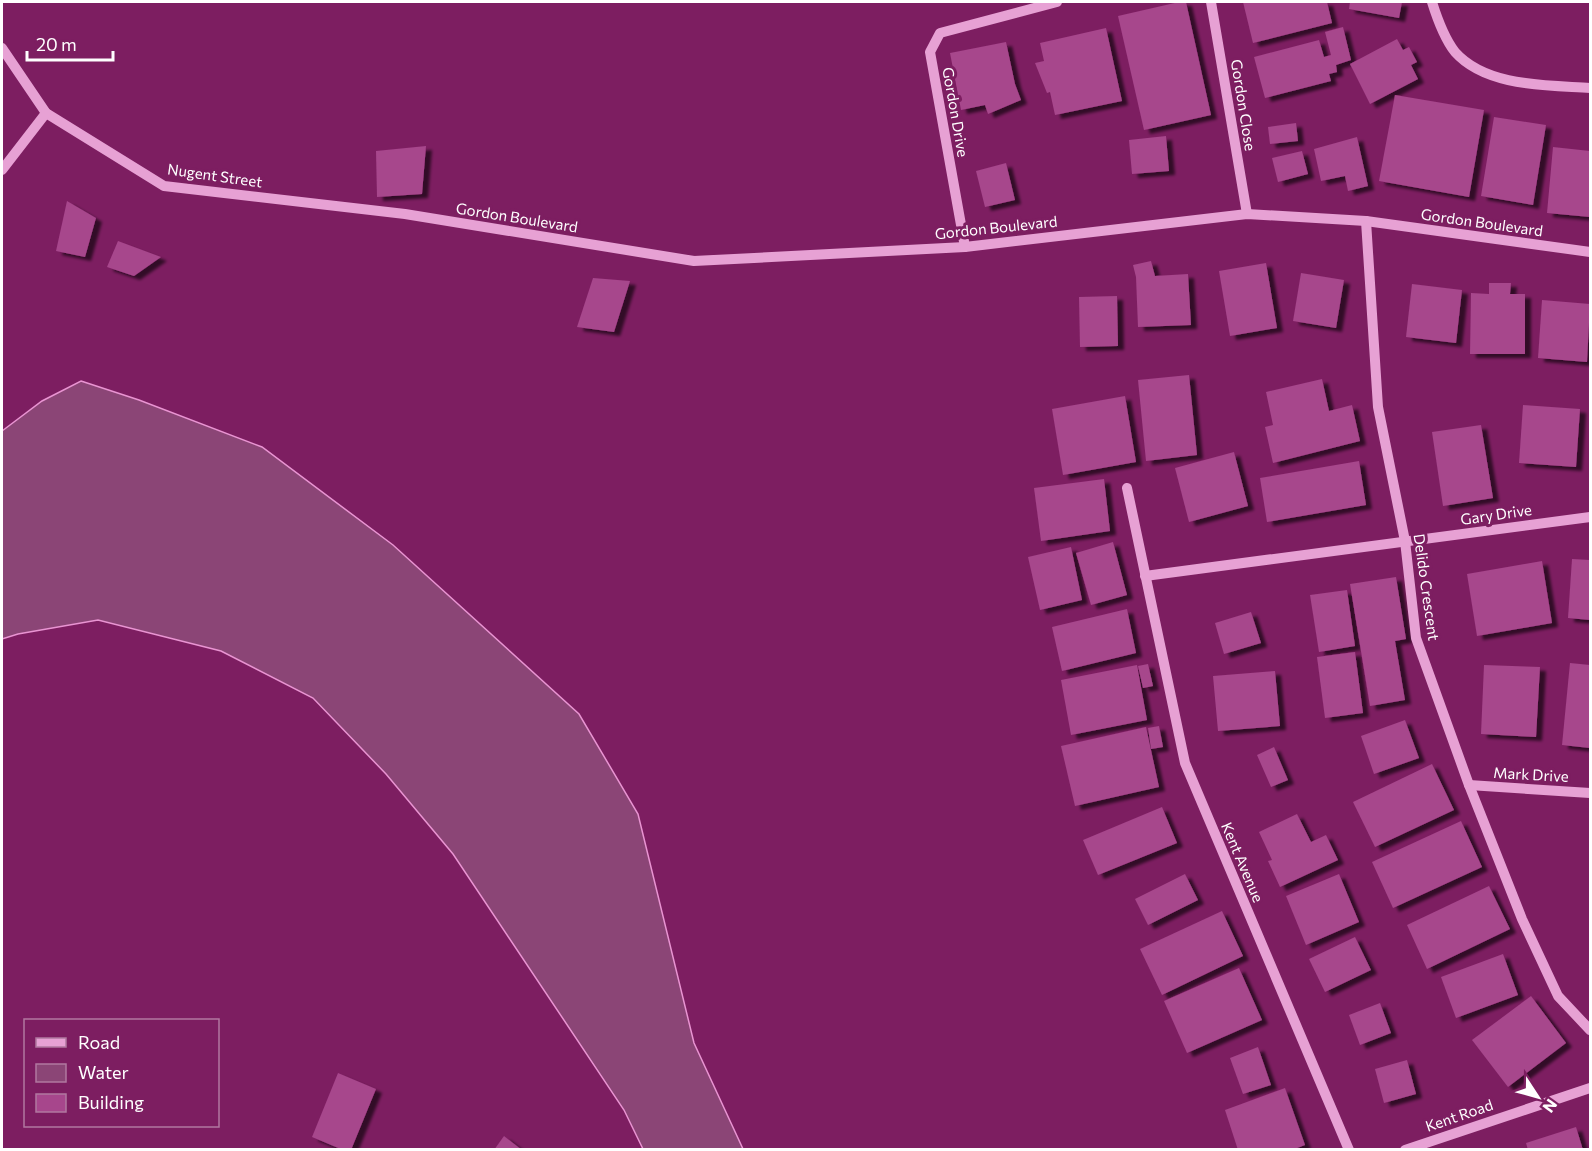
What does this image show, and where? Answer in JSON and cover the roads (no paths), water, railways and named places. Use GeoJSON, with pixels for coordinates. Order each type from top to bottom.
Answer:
{"type":"FeatureCollection","features":[{"type":"Feature","properties":{"kind":"street","name":"Gordon Drive"},"geometry":{"type":"LineString","coordinates":[[965,247],[930,52],[940,33],[1057,2]]}},
{"type":"Feature","properties":{"kind":"street","name":"Gordon Close"},"geometry":{"type":"LineString","coordinates":[[1211,2],[1247,214]]}},
{"type":"Feature","properties":{"kind":"street"},"geometry":{"type":"LineString","coordinates":[[1432,2],[1439,22],[1454,51],[1474,69],[1497,78],[1590,88]]}},
{"type":"Feature","properties":{"kind":"street","name":"Nugent Street"},"geometry":{"type":"LineString","coordinates":[[2,48],[46,113],[164,186],[405,214]]}},
{"type":"Feature","properties":{"kind":"street"},"geometry":{"type":"LineString","coordinates":[[2,170],[46,113]]}},
{"type":"Feature","properties":{"kind":"street","name":"Gordon Boulevard"},"geometry":{"type":"LineString","coordinates":[[405,214],[694,261],[965,247],[1247,214],[1366,221],[1590,252]]}},
{"type":"Feature","properties":{"kind":"street","name":"Delido Crescent"},"geometry":{"type":"LineString","coordinates":[[1366,221],[1378,407],[1406,541],[1416,638],[1469,785],[1522,919],[1558,996],[1590,1030]]}},
{"type":"Feature","properties":{"kind":"street","name":"Kent Avenue"},"geometry":{"type":"LineString","coordinates":[[1127,488],[1185,763],[1349,1149]]}},
{"type":"Feature","properties":{"kind":"street","name":"Gary Drive"},"geometry":{"type":"LineString","coordinates":[[1406,541],[1590,517]]}},
{"type":"Feature","properties":{"kind":"street"},"geometry":{"type":"LineString","coordinates":[[1145,576],[1406,541]]}},
{"type":"Feature","properties":{"kind":"street","name":"Mark Drive"},"geometry":{"type":"LineString","coordinates":[[1469,785],[1590,793]]}},
{"type":"Feature","properties":{"kind":"street","name":"Kent Road"},"geometry":{"type":"LineString","coordinates":[[1405,1149],[1590,1088]]}},
{"type":"Feature","properties":{"kind":"water"},"geometry":{"type":"Polygon","coordinates":[[[81,381],[139,400],[262,447],[393,545],[579,714],[638,814],[694,1043],[743,1149],[643,1149],[624,1110],[453,854],[386,774],[313,698],[221,651],[98,620],[2,639],[2,431],[42,401],[81,381]]]}}]}
